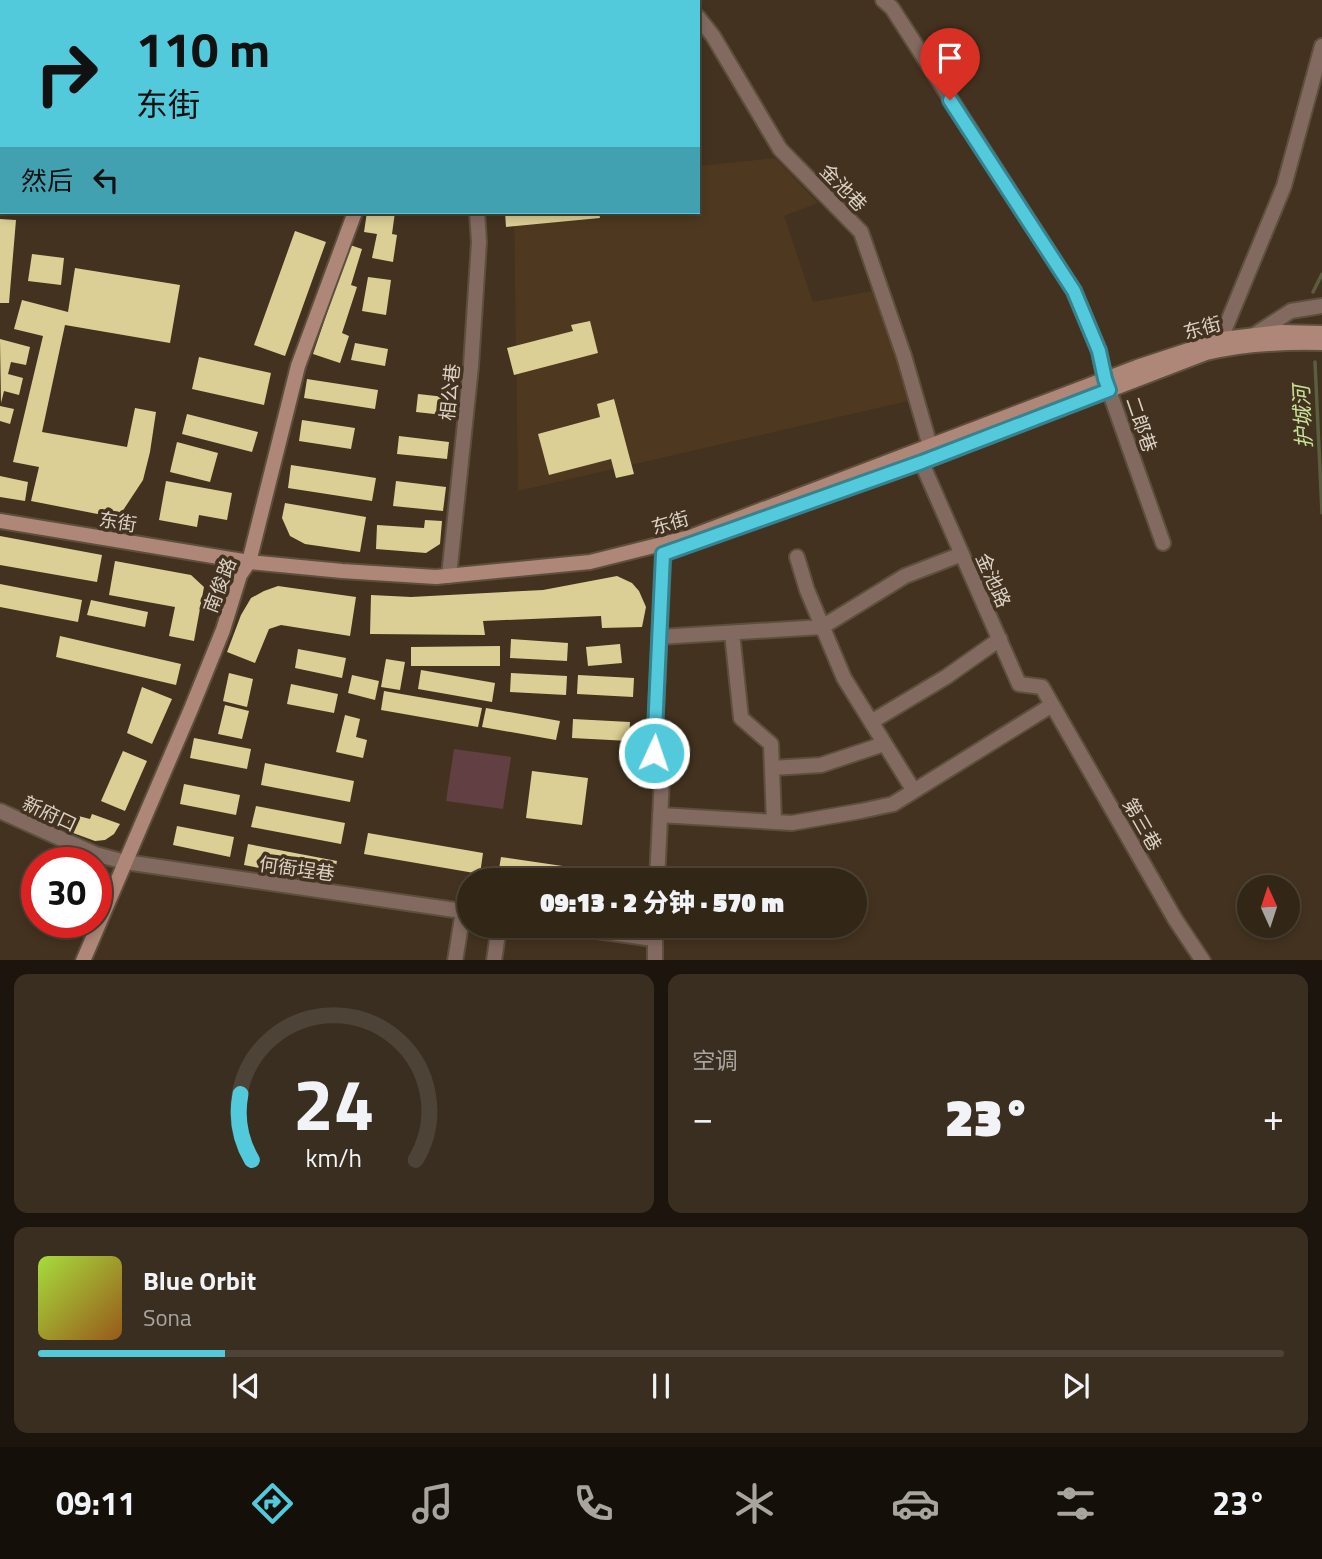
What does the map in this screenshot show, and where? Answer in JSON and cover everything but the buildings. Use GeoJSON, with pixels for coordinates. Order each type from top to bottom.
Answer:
{"type":"FeatureCollection","features":[{"type":"Feature","properties":{"kind":"main road","name":"南俊路"},"geometry":{"type":"LineString","coordinates":[[83,960],[191,709],[223,630],[240,575],[247,564],[298,366],[354,214]]}},
{"type":"Feature","properties":{"kind":"main road","name":"东街"},"geometry":{"type":"LineString","coordinates":[[0,522],[368,582],[485,582],[610,565],[664,549],[690,537],[1107,385],[1137,367],[1254,335],[1282,332],[1322,333]]}},
{"type":"Feature","properties":{"kind":"main road","name":"东街"},"geometry":{"type":"LineString","coordinates":[[1219,345],[1322,343]]}},
{"type":"Feature","properties":{"kind":"main road","name":"东街"},"geometry":{"type":"LineString","coordinates":[[247,564],[436,577],[590,562],[664,549]]}},
{"type":"Feature","properties":{"kind":"street","name":"二郎巷"},"geometry":{"type":"LineString","coordinates":[[883,0],[892,8],[1074,291],[1099,351],[1107,385],[1163,543]]}},
{"type":"Feature","properties":{"kind":"street","name":"金池巷"},"geometry":{"type":"LineString","coordinates":[[700,19],[780,149],[861,232],[904,356],[923,453]]}},
{"type":"Feature","properties":{"kind":"street"},"geometry":{"type":"LineString","coordinates":[[1219,345],[1284,186],[1322,46]]}},
{"type":"Feature","properties":{"kind":"street","name":"相公巷"},"geometry":{"type":"LineString","coordinates":[[449,576],[471,366],[480,242],[477,214]]}},
{"type":"Feature","properties":{"kind":"street"},"geometry":{"type":"LineString","coordinates":[[1254,335],[1291,311],[1322,306]]}},
{"type":"Feature","properties":{"kind":"street","name":"金池路"},"geometry":{"type":"LineString","coordinates":[[923,453],[962,554],[1019,684],[1042,687],[1052,705]]}},
{"type":"Feature","properties":{"kind":"street"},"geometry":{"type":"LineString","coordinates":[[658,868],[663,778],[654,753],[664,549]]}},
{"type":"Feature","properties":{"kind":"street"},"geometry":{"type":"LineString","coordinates":[[659,637],[822,627],[905,576],[962,554]]}},
{"type":"Feature","properties":{"kind":"street"},"geometry":{"type":"LineString","coordinates":[[797,557],[807,590],[844,678],[914,792]]}},
{"type":"Feature","properties":{"kind":"street"},"geometry":{"type":"LineString","coordinates":[[732,633],[741,718],[771,744],[774,821]]}},
{"type":"Feature","properties":{"kind":"street"},"geometry":{"type":"LineString","coordinates":[[871,722],[946,677],[1000,639]]}},
{"type":"Feature","properties":{"kind":"street"},"geometry":{"type":"LineString","coordinates":[[660,815],[792,822],[893,804],[1052,705]]}},
{"type":"Feature","properties":{"kind":"street","name":"第三巷"},"geometry":{"type":"LineString","coordinates":[[1052,705],[1175,919],[1202,960]]}},
{"type":"Feature","properties":{"kind":"street"},"geometry":{"type":"LineString","coordinates":[[772,768],[821,765],[884,744]]}},
{"type":"Feature","properties":{"kind":"street","name":"新府口"},"geometry":{"type":"LineString","coordinates":[[0,811],[95,855],[125,862]]}},
{"type":"Feature","properties":{"kind":"street","name":"何衙埕巷"},"geometry":{"type":"LineString","coordinates":[[125,862],[457,911]]}},
{"type":"Feature","properties":{"kind":"street","name":"何衙埕巷"},"geometry":{"type":"LineString","coordinates":[[454,960],[460,938]]}},
{"type":"Feature","properties":{"kind":"street"},"geometry":{"type":"LineString","coordinates":[[494,960],[497,938]]}},
{"type":"Feature","properties":{"kind":"street"},"geometry":{"type":"LineString","coordinates":[[654,938],[655,960]]}},
{"type":"Feature","properties":{"kind":"shaded area"},"geometry":{"type":"Polygon","coordinates":[[[775,158],[818,203],[784,216],[813,302],[878,290],[908,401],[518,491],[514,214],[700,214],[700,166],[775,158]]]}},
{"type":"Feature","properties":{"kind":"shaded area"},"geometry":{"type":"Polygon","coordinates":[[[454,749],[511,757],[503,809],[446,801],[454,749]]]}},
{"type":"Feature","properties":{"kind":"waterway","name":"护城河"},"geometry":{"type":"LineString","coordinates":[[1313,292],[1322,274]]}},
{"type":"Feature","properties":{"kind":"waterway","name":"护城河"},"geometry":{"type":"LineString","coordinates":[[1315,362],[1322,513]]}},
{"type":"Feature","properties":{"kind":"route"},"geometry":{"type":"LineString","coordinates":[[654,753],[663,554],[922,462],[1109,390],[1099,351],[1074,291],[950,100]]}}]}
